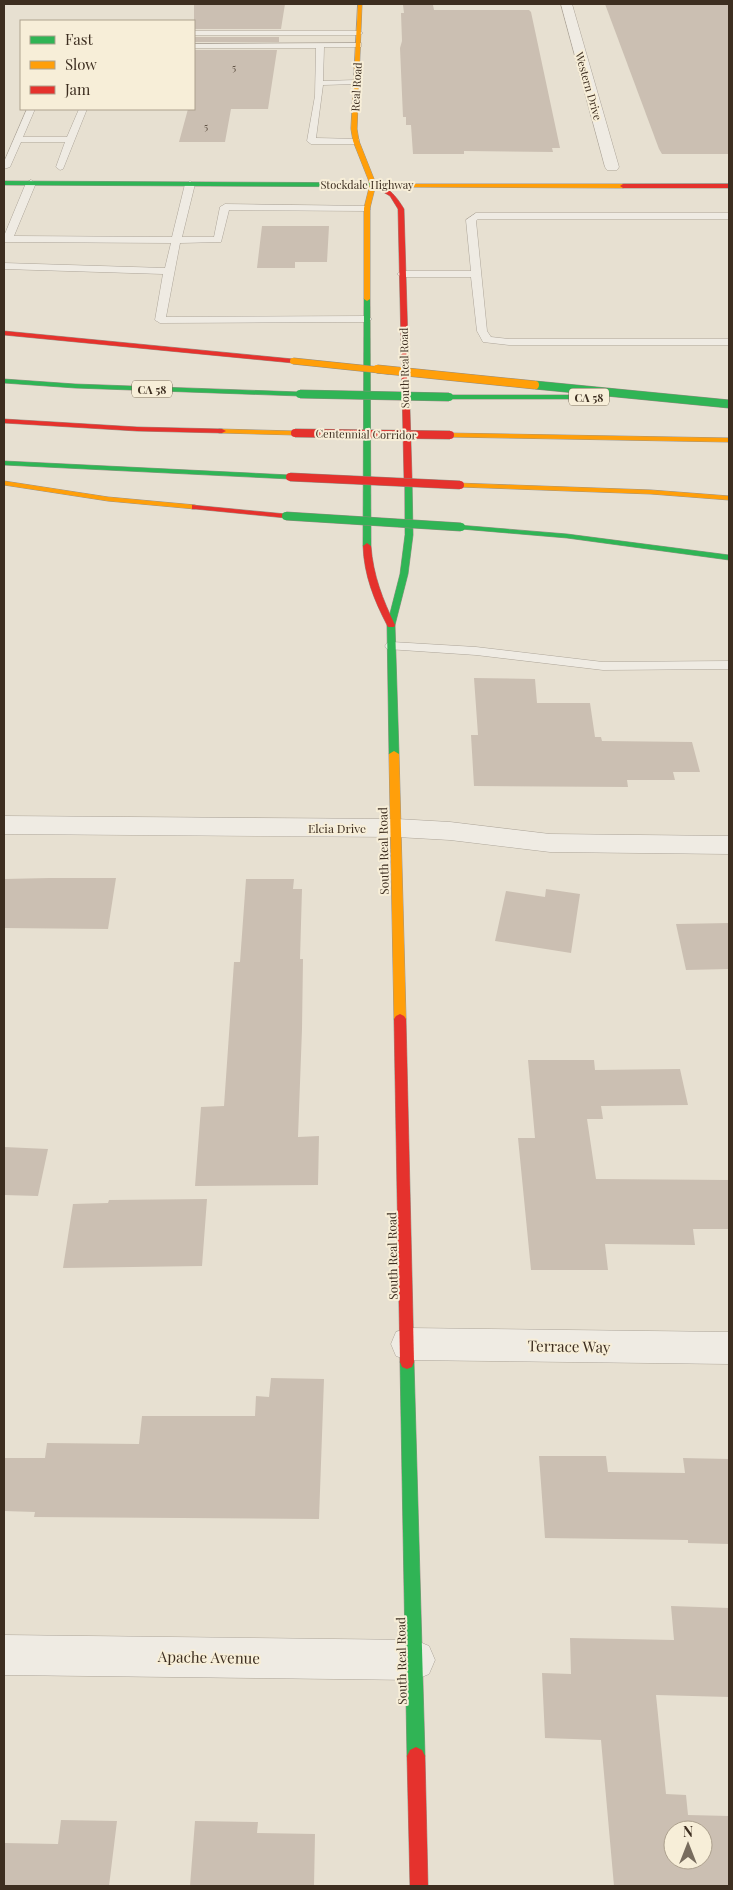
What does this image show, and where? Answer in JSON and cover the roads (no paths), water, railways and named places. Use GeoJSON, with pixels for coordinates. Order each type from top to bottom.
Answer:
{"type":"FeatureCollection","features":[{"type":"Feature","properties":{"kind":"main road","name":"Real Road"},"geometry":{"type":"LineString","coordinates":[[360,4],[354,129],[356,141],[373,184]]}},
{"type":"Feature","properties":{"kind":"main road"},"geometry":{"type":"LineString","coordinates":[[4,169],[23,167]]}},
{"type":"Feature","properties":{"kind":"main road"},"geometry":{"type":"LineString","coordinates":[[4,169],[105,172]]}},
{"type":"Feature","properties":{"kind":"main road","name":"Stockdale Highway"},"geometry":{"type":"LineString","coordinates":[[4,183],[729,186]]}},
{"type":"Feature","properties":{"kind":"main road","name":"South Real Road"},"geometry":{"type":"LineString","coordinates":[[391,625],[376,596],[367,555],[366,208],[373,184],[392,195],[401,209],[408,535],[404,574],[391,625],[420,1886]]}},
{"type":"Feature","properties":{"kind":"main road"},"geometry":{"type":"LineString","coordinates":[[4,333],[729,404]]}},
{"type":"Feature","properties":{"kind":"main road","name":"CA 58"},"geometry":{"type":"LineString","coordinates":[[4,381],[75,386],[300,394],[449,397],[729,397]]}},
{"type":"Feature","properties":{"kind":"main road","name":"Centennial Corridor"},"geometry":{"type":"LineString","coordinates":[[4,420],[137,428],[295,433],[729,440]]}},
{"type":"Feature","properties":{"kind":"main road"},"geometry":{"type":"LineString","coordinates":[[4,463],[651,492],[729,498]]}},
{"type":"Feature","properties":{"kind":"main road"},"geometry":{"type":"LineString","coordinates":[[4,483],[126,501],[286,516],[567,536],[729,558]]}},
{"type":"Feature","properties":{"kind":"street","name":"Western Drive"},"geometry":{"type":"LineString","coordinates":[[566,4],[612,167]]}},
{"type":"Feature","properties":{"kind":"street","name":"Elcia Drive"},"geometry":{"type":"LineString","coordinates":[[4,825],[397,828],[450,831],[550,843],[729,845]]}},
{"type":"Feature","properties":{"kind":"street","name":"Terrace Way"},"geometry":{"type":"LineString","coordinates":[[408,1344],[729,1348]]}},
{"type":"Feature","properties":{"kind":"street","name":"Apache Avenue"},"geometry":{"type":"LineString","coordinates":[[4,1655],[415,1660]]}},
{"type":"Feature","properties":{"kind":"lane"},"geometry":{"type":"LineString","coordinates":[[195,33],[359,33]]}},
{"type":"Feature","properties":{"kind":"lane"},"geometry":{"type":"LineString","coordinates":[[195,46],[358,45]]}},
{"type":"Feature","properties":{"kind":"lane"},"geometry":{"type":"LineString","coordinates":[[320,46],[319,83],[311,141],[356,141]]}},
{"type":"Feature","properties":{"kind":"lane"},"geometry":{"type":"LineString","coordinates":[[319,83],[356,82]]}},
{"type":"Feature","properties":{"kind":"lane"},"geometry":{"type":"LineString","coordinates":[[4,169],[31,110]]}},
{"type":"Feature","properties":{"kind":"lane"},"geometry":{"type":"LineString","coordinates":[[59,167],[83,110]]}},
{"type":"Feature","properties":{"kind":"lane"},"geometry":{"type":"LineString","coordinates":[[18,139],[71,140]]}},
{"type":"Feature","properties":{"kind":"lane"},"geometry":{"type":"LineString","coordinates":[[31,183],[6,239],[218,240],[225,207],[366,208]]}},
{"type":"Feature","properties":{"kind":"lane"},"geometry":{"type":"LineString","coordinates":[[190,184],[169,271],[160,320],[366,319]]}},
{"type":"Feature","properties":{"kind":"lane"},"geometry":{"type":"LineString","coordinates":[[729,216],[476,216],[471,220],[482,331],[487,340],[509,342],[729,342]]}},
{"type":"Feature","properties":{"kind":"lane"},"geometry":{"type":"LineString","coordinates":[[4,266],[169,271]]}},
{"type":"Feature","properties":{"kind":"lane"},"geometry":{"type":"LineString","coordinates":[[402,274],[476,274]]}},
{"type":"Feature","properties":{"kind":"lane"},"geometry":{"type":"LineString","coordinates":[[392,646],[476,651],[603,666],[729,665]]}}]}
